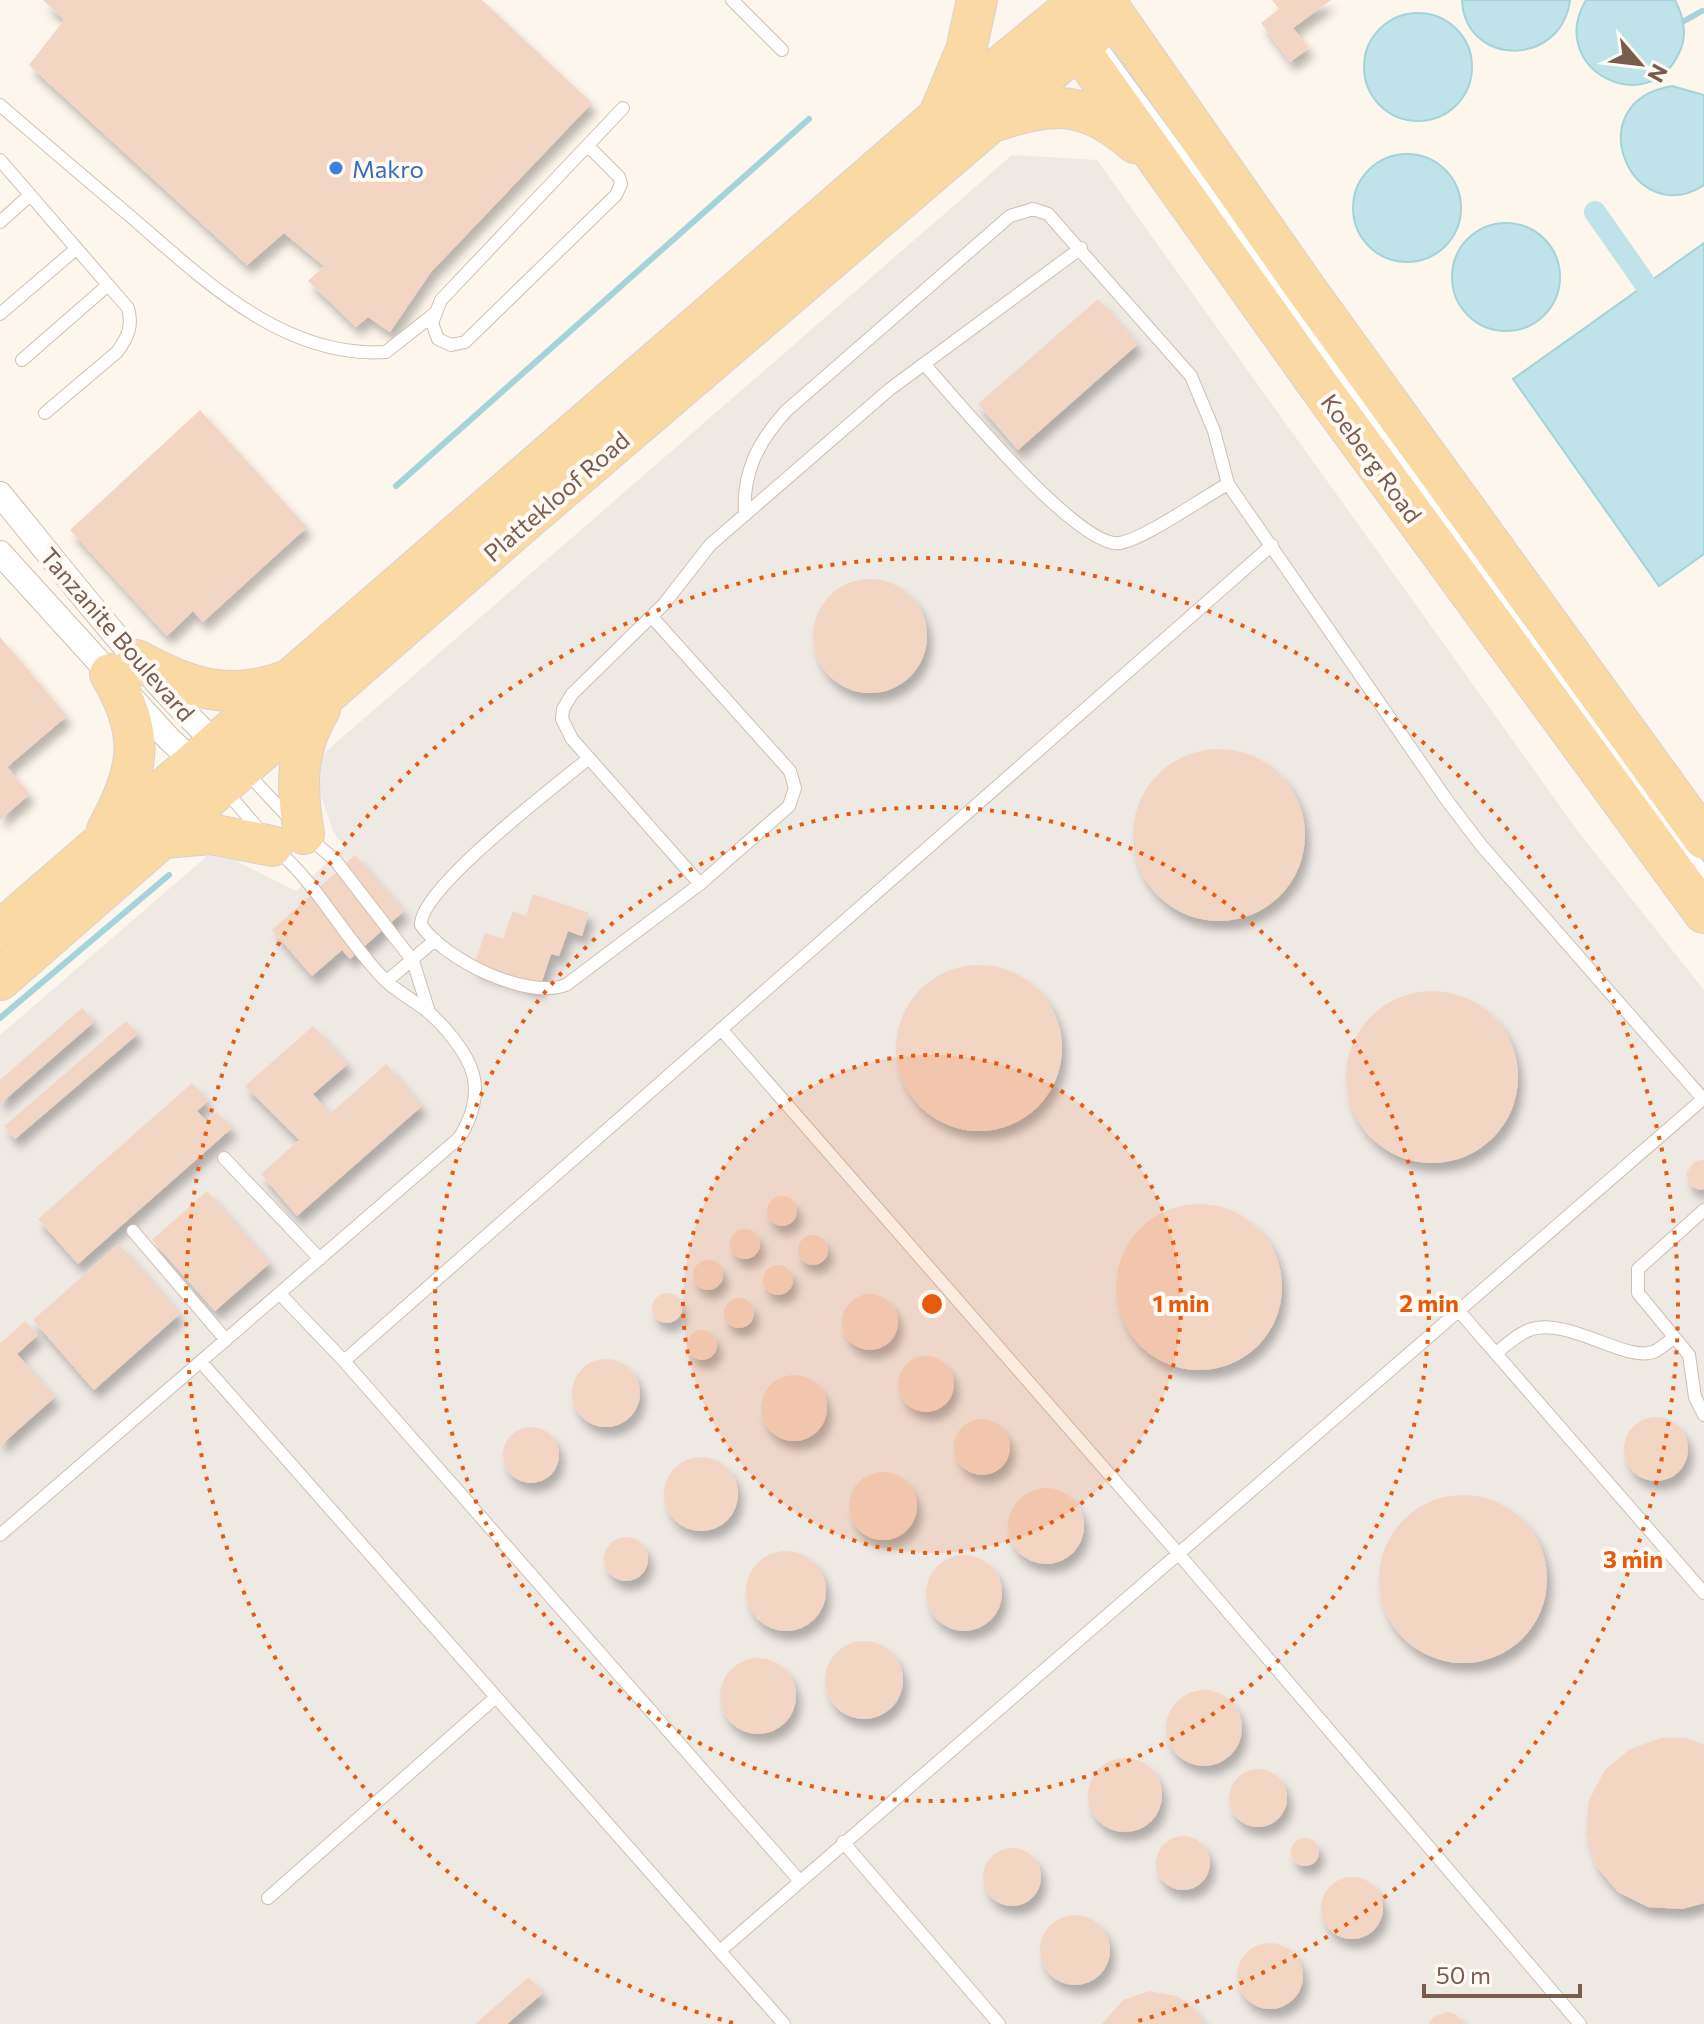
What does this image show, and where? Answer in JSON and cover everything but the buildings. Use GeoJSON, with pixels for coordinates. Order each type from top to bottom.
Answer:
{"type":"FeatureCollection","features":[{"type":"Feature","properties":{"kind":"main road"},"geometry":{"type":"LineString","coordinates":[[938,117],[966,50],[977,0]]}},
{"type":"Feature","properties":{"kind":"main road","name":"Plattekloof Road"},"geometry":{"type":"LineString","coordinates":[[0,980],[164,838],[293,678],[938,117],[1079,15]]}},
{"type":"Feature","properties":{"kind":"main road","name":"Plattekloof Road"},"geometry":{"type":"LineString","coordinates":[[0,931],[97,847],[330,691],[869,229],[984,125],[1079,15]]}},
{"type":"Feature","properties":{"kind":"main road","name":"Koeberg Road"},"geometry":{"type":"LineString","coordinates":[[1079,15],[1163,169],[1704,913]]}},
{"type":"Feature","properties":{"kind":"main road","name":"Koeberg Road"},"geometry":{"type":"LineString","coordinates":[[1079,15],[1306,289],[1704,839]]}},
{"type":"Feature","properties":{"kind":"main road"},"geometry":{"type":"LineString","coordinates":[[984,125],[1026,111],[1073,108],[1106,121],[1163,169]]}},
{"type":"Feature","properties":{"kind":"main road"},"geometry":{"type":"LineString","coordinates":[[97,847],[122,800],[135,754],[123,667],[222,693],[255,691],[293,678]]}},
{"type":"Feature","properties":{"kind":"main road"},"geometry":{"type":"LineString","coordinates":[[164,838],[211,834],[288,840],[299,759],[312,722],[330,691]]}},
{"type":"Feature","properties":{"kind":"street","name":"Tanzanite Boulevard"},"geometry":{"type":"LineString","coordinates":[[0,494],[123,667]]}},
{"type":"Feature","properties":{"kind":"street","name":"Tanzanite Boulevard"},"geometry":{"type":"LineString","coordinates":[[0,553],[123,667],[219,766]]}},
{"type":"Feature","properties":{"kind":"lane"},"geometry":{"type":"LineString","coordinates":[[732,0],[782,50]]}},
{"type":"Feature","properties":{"kind":"lane"},"geometry":{"type":"LineString","coordinates":[[1079,15],[1704,873]]}},
{"type":"Feature","properties":{"kind":"lane"},"geometry":{"type":"LineString","coordinates":[[0,105],[225,298],[293,334],[328,348],[386,352],[434,314]]}},
{"type":"Feature","properties":{"kind":"lane"},"geometry":{"type":"LineString","coordinates":[[588,146],[619,177],[621,184],[616,195],[465,342],[451,345],[438,339],[433,332],[434,314],[441,300],[623,108]]}},
{"type":"Feature","properties":{"kind":"lane"},"geometry":{"type":"LineString","coordinates":[[0,160],[128,308],[131,319],[126,341],[45,413]]}},
{"type":"Feature","properties":{"kind":"lane"},"geometry":{"type":"LineString","coordinates":[[0,222],[30,195]]}},
{"type":"Feature","properties":{"kind":"lane"},"geometry":{"type":"LineString","coordinates":[[720,1951],[1177,1552],[1703,1100],[1481,845],[1228,484],[1214,431],[1191,376],[1048,214],[1033,209],[1010,216],[770,429],[745,482],[745,515]]}},
{"type":"Feature","properties":{"kind":"lane"},"geometry":{"type":"LineString","coordinates":[[700,884],[565,729],[563,709],[583,681],[652,617],[710,545],[856,416],[1081,248]]}},
{"type":"Feature","properties":{"kind":"lane"},"geometry":{"type":"LineString","coordinates":[[0,314],[76,249]]}},
{"type":"Feature","properties":{"kind":"lane"},"geometry":{"type":"LineString","coordinates":[[22,360],[108,285]]}},
{"type":"Feature","properties":{"kind":"lane"},"geometry":{"type":"LineString","coordinates":[[924,364],[1015,465],[1078,526],[1099,540],[1110,543],[1130,539],[1228,484]]}},
{"type":"Feature","properties":{"kind":"lane"},"geometry":{"type":"LineString","coordinates":[[344,1361],[1272,545]]}},
{"type":"Feature","properties":{"kind":"lane"},"geometry":{"type":"LineString","coordinates":[[589,758],[483,846],[441,887],[420,919],[424,930],[466,963],[525,986],[543,990],[559,988],[596,965],[700,884],[789,806],[794,796],[794,779],[778,756],[652,617]]}},
{"type":"Feature","properties":{"kind":"lane"},"geometry":{"type":"LineString","coordinates":[[0,1535],[459,1138],[473,1108],[473,1074],[464,1054],[429,1012],[387,981],[305,876],[288,840],[219,766]]}},
{"type":"Feature","properties":{"kind":"lane"},"geometry":{"type":"LineString","coordinates":[[219,766],[288,840],[335,860],[413,961],[429,1012]]}},
{"type":"Feature","properties":{"kind":"lane"},"geometry":{"type":"LineString","coordinates":[[387,981],[435,940]]}},
{"type":"Feature","properties":{"kind":"lane"},"geometry":{"type":"LineString","coordinates":[[721,1029],[1177,1552],[1580,2024]]}},
{"type":"Feature","properties":{"kind":"lane"},"geometry":{"type":"LineString","coordinates":[[224,1158],[320,1259]]}},
{"type":"Feature","properties":{"kind":"lane"},"geometry":{"type":"LineString","coordinates":[[1704,1210],[1638,1269],[1636,1277],[1638,1293],[1693,1363],[1694,1391],[1704,1415]]}},
{"type":"Feature","properties":{"kind":"lane"},"geometry":{"type":"LineString","coordinates":[[133,1231],[226,1340]]}},
{"type":"Feature","properties":{"kind":"lane"},"geometry":{"type":"LineString","coordinates":[[280,1294],[344,1361],[799,1880]]}},
{"type":"Feature","properties":{"kind":"lane"},"geometry":{"type":"LineString","coordinates":[[1458,1310],[1704,1593]]}},
{"type":"Feature","properties":{"kind":"lane"},"geometry":{"type":"LineString","coordinates":[[1496,1353],[1519,1335],[1542,1327],[1563,1329],[1642,1353],[1656,1351],[1673,1338]]}},
{"type":"Feature","properties":{"kind":"lane"},"geometry":{"type":"LineString","coordinates":[[201,1362],[784,2024]]}},
{"type":"Feature","properties":{"kind":"lane"},"geometry":{"type":"LineString","coordinates":[[268,1898],[496,1697]]}},
{"type":"Feature","properties":{"kind":"lane"},"geometry":{"type":"LineString","coordinates":[[843,1842],[999,2024]]}},
{"type":"Feature","properties":{"kind":"shaded area"},"geometry":{"type":"Polygon","coordinates":[[[1012,155],[1097,160],[1580,834],[1704,990],[1704,2024],[0,2024],[0,1035],[214,850],[296,891],[344,847],[334,833],[317,785],[314,762],[1012,155]]]}},
{"type":"Feature","properties":{"kind":"water"},"geometry":{"type":"Polygon","coordinates":[[[1462,0],[1570,0],[1563,22],[1550,38],[1533,48],[1514,51],[1495,47],[1479,38],[1467,22],[1462,0]]]}},
{"type":"Feature","properties":{"kind":"water"},"geometry":{"type":"Polygon","coordinates":[[[1586,0],[1675,0],[1683,19],[1684,33],[1679,53],[1664,73],[1646,83],[1625,84],[1606,78],[1589,65],[1579,47],[1577,25],[1586,0]]]}},
{"type":"Feature","properties":{"kind":"water"},"geometry":{"type":"Polygon","coordinates":[[[1418,13],[1439,17],[1456,29],[1468,46],[1472,67],[1468,88],[1456,105],[1439,117],[1418,121],[1397,117],[1380,105],[1368,88],[1364,67],[1368,46],[1380,29],[1397,17],[1418,13]]]}},
{"type":"Feature","properties":{"kind":"water"},"geometry":{"type":"Polygon","coordinates":[[[1672,86],[1704,95],[1704,185],[1678,195],[1655,192],[1637,179],[1625,159],[1621,137],[1626,115],[1643,97],[1672,86]]]}},
{"type":"Feature","properties":{"kind":"water"},"geometry":{"type":"Polygon","coordinates":[[[1407,154],[1428,158],[1445,170],[1457,187],[1461,208],[1457,229],[1445,246],[1428,258],[1407,262],[1386,258],[1369,246],[1357,229],[1353,208],[1357,187],[1369,170],[1386,158],[1407,154]]]}},
{"type":"Feature","properties":{"kind":"water"},"geometry":{"type":"Polygon","coordinates":[[[1506,223],[1527,227],[1544,239],[1556,256],[1560,277],[1556,298],[1544,315],[1527,327],[1506,331],[1485,327],[1468,315],[1456,298],[1452,277],[1456,256],[1468,239],[1485,227],[1506,223]]]}},
{"type":"Feature","properties":{"kind":"water"},"geometry":{"type":"Polygon","coordinates":[[[1704,243],[1704,554],[1659,586],[1513,379],[1704,243]]]}},
{"type":"Feature","properties":{"kind":"waterway"},"geometry":{"type":"LineString","coordinates":[[1684,21],[1702,11]]}},
{"type":"Feature","properties":{"kind":"waterway"},"geometry":{"type":"LineString","coordinates":[[396,486],[809,119]]}},
{"type":"Feature","properties":{"kind":"waterway"},"geometry":{"type":"LineString","coordinates":[[1595,212],[1662,308]]}},
{"type":"Feature","properties":{"kind":"waterway"},"geometry":{"type":"LineString","coordinates":[[0,1018],[169,875]]}},
{"type":"Feature","properties":{"kind":"place","name":"Makro"},"geometry":{"type":"Point","coordinates":[336,168]}}]}
